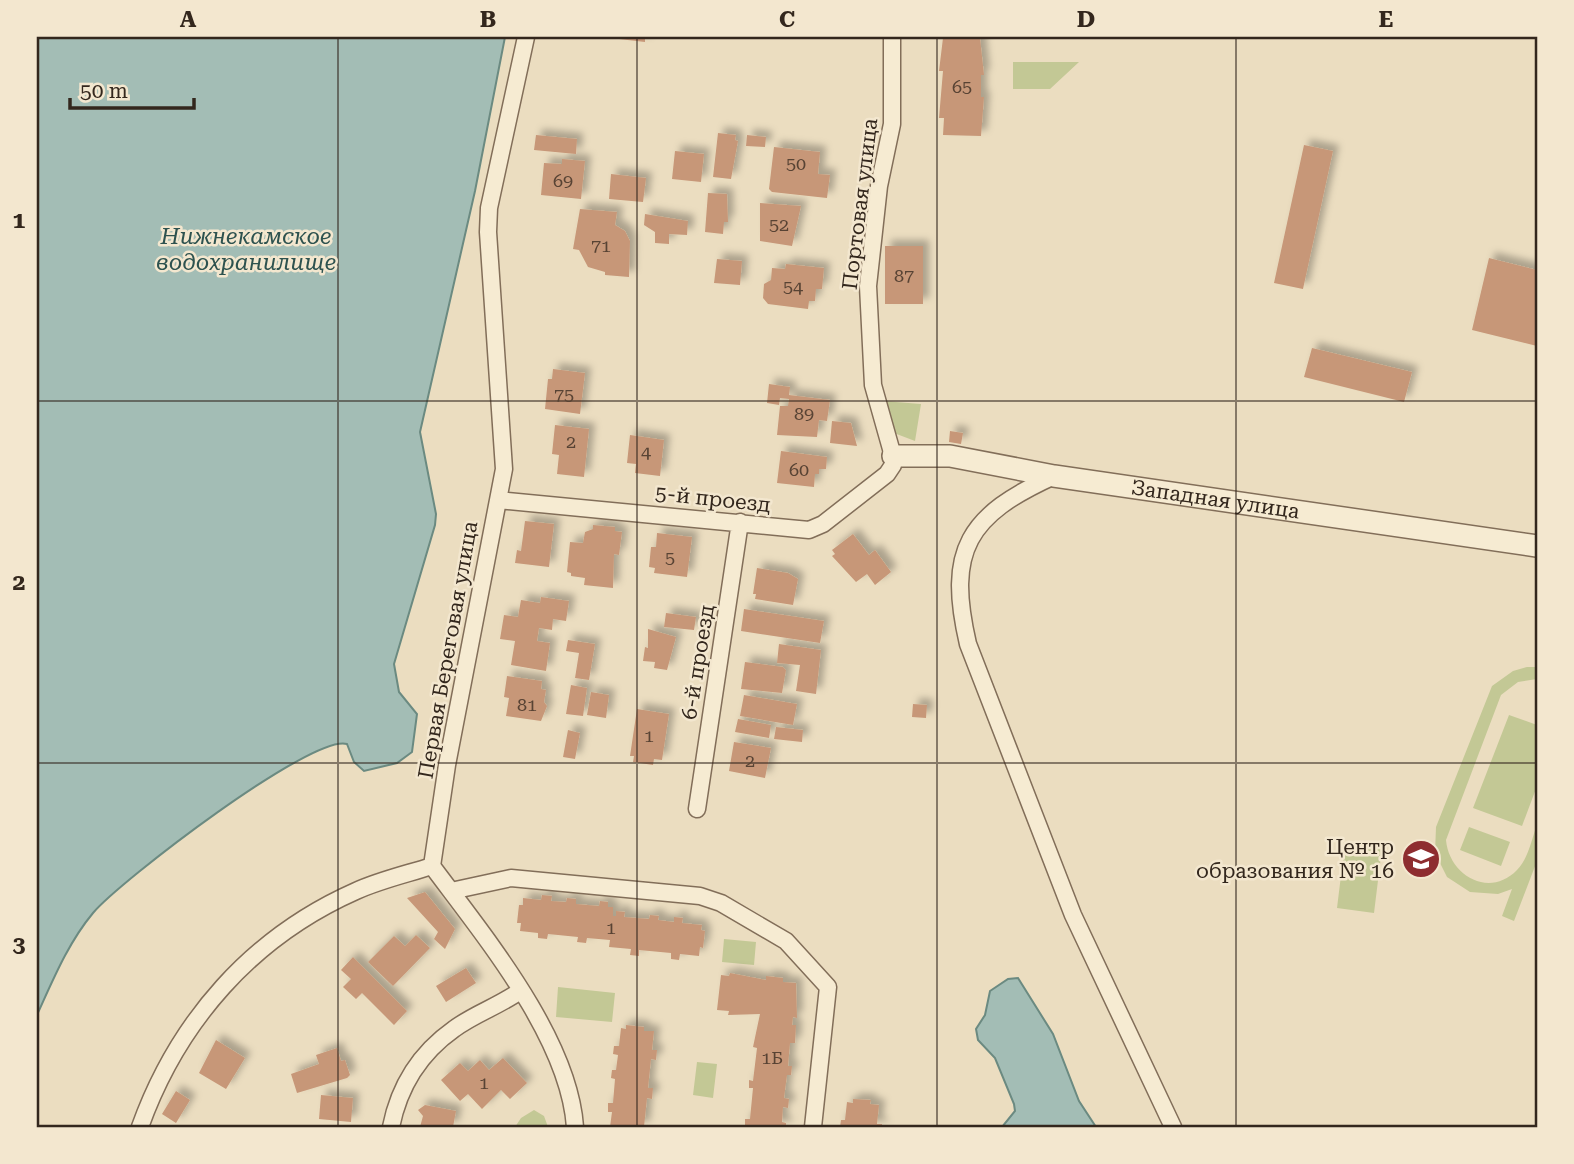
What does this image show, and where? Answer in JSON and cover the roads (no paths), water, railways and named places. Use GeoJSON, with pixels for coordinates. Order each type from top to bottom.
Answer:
{"type":"FeatureCollection","features":[{"type":"Feature","properties":{"kind":"street","name":"Первая Береговая улица"},"geometry":{"type":"LineString","coordinates":[[432,866],[452,741],[504,469],[488,232],[489,208],[526,37]]}},
{"type":"Feature","properties":{"kind":"street","name":"Портовая улица"},"geometry":{"type":"LineString","coordinates":[[892,37],[892,124],[880,186],[868,286],[873,385],[893,456]]}},
{"type":"Feature","properties":{"kind":"street","name":"5-й проезд"},"geometry":{"type":"LineString","coordinates":[[498,500],[808,530],[823,524],[887,474],[893,456]]}},
{"type":"Feature","properties":{"kind":"street","name":"Западная улица"},"geometry":{"type":"LineString","coordinates":[[893,456],[950,456],[1054,476],[1537,545]]}},
{"type":"Feature","properties":{"kind":"street"},"geometry":{"type":"LineString","coordinates":[[1054,476],[1019,492],[997,506],[977,526],[966,545],[962,568],[961,616],[968,645],[1073,915],[1173,1127]]}},
{"type":"Feature","properties":{"kind":"street","name":"6-й проезд"},"geometry":{"type":"LineString","coordinates":[[697,809],[740,522]]}},
{"type":"Feature","properties":{"kind":"street"},"geometry":{"type":"LineString","coordinates":[[140,1127],[169,1059],[192,1022],[245,962],[318,909],[365,887],[432,866],[520,991],[559,1061],[575,1127]]}},
{"type":"Feature","properties":{"kind":"street"},"geometry":{"type":"LineString","coordinates":[[451,891],[494,879],[519,878],[700,896],[723,904],[786,941],[828,987],[813,1127]]}},
{"type":"Feature","properties":{"kind":"street"},"geometry":{"type":"LineString","coordinates":[[391,1127],[397,1102],[410,1074],[431,1049],[455,1028],[501,1005],[520,991]]}},
{"type":"Feature","properties":{"kind":"water","name":"Нижнекамское водохранилище"},"geometry":{"type":"Polygon","coordinates":[[[37,37],[505,37],[475,191],[420,432],[436,514],[435,525],[394,664],[399,692],[417,714],[412,752],[397,763],[364,771],[354,762],[347,744],[327,747],[297,761],[217,812],[139,872],[93,913],[69,949],[37,1015],[37,37]]]}},
{"type":"Feature","properties":{"kind":"water"},"geometry":{"type":"Polygon","coordinates":[[[1018,978],[1053,1034],[1079,1101],[1096,1127],[1002,1127],[1015,1111],[1014,1104],[995,1058],[978,1040],[976,1029],[985,1015],[990,991],[1008,979],[1018,978]]]}},
{"type":"Feature","properties":{"kind":"place","name":"Центр образования № 16"},"geometry":{"type":"Point","coordinates":[1421,859]}}]}
